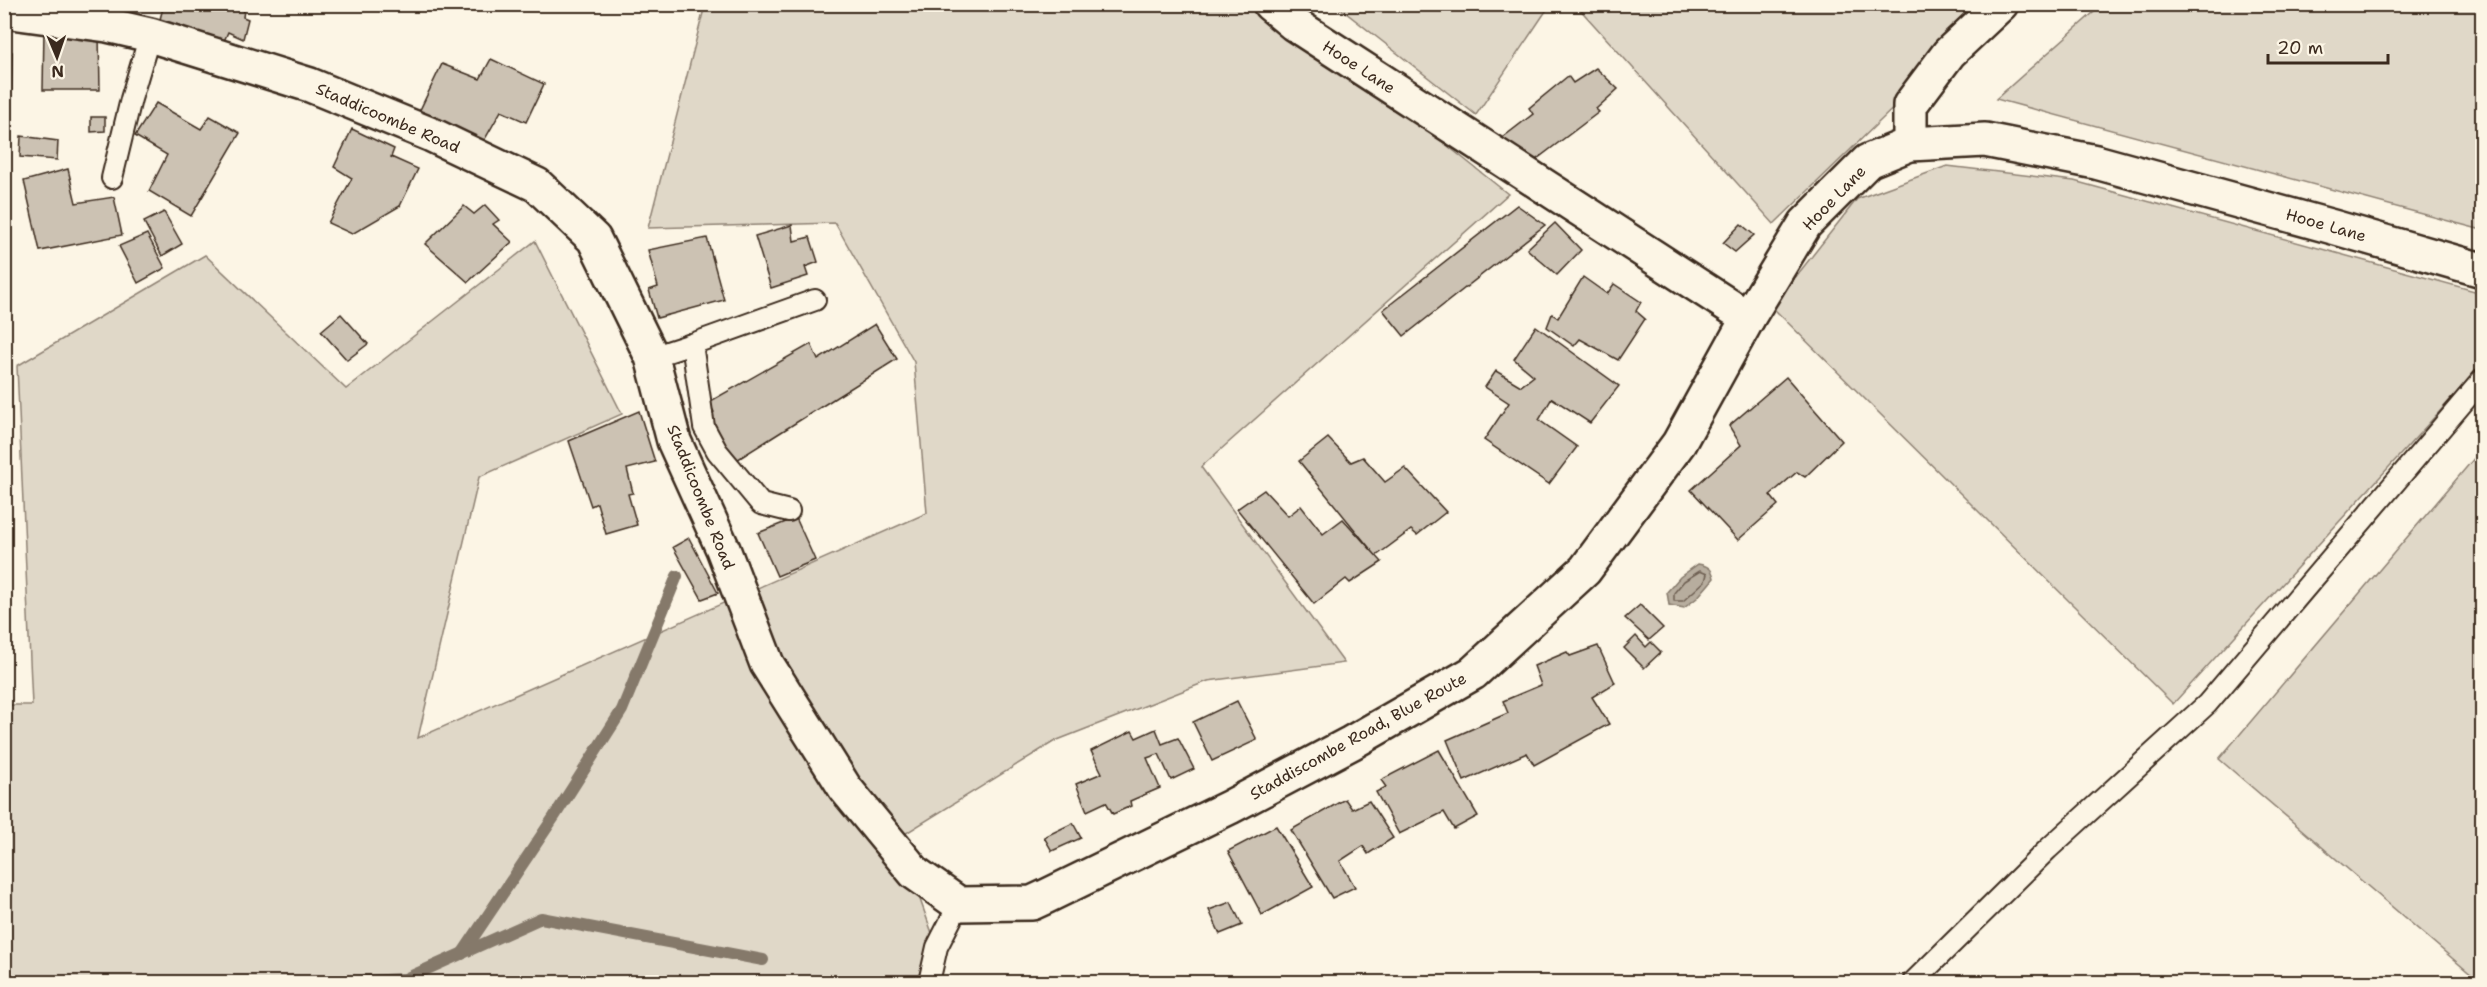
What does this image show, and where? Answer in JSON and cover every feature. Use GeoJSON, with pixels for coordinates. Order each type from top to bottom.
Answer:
{"type":"FeatureCollection","features":[{"type":"Feature","properties":{"kind":"street","name":"Hooe Lane"},"geometry":{"type":"LineString","coordinates":[[1270,4],[1294,24],[1748,318],[1805,224],[1869,161],[1910,144],[1985,140],[2096,162],[2482,270]]}},
{"type":"Feature","properties":{"kind":"street"},"geometry":{"type":"LineString","coordinates":[[1910,144],[1910,105],[1949,54],[2001,4]]}},
{"type":"Feature","properties":{"kind":"street","name":"Staddicoombe Road"},"geometry":{"type":"LineString","coordinates":[[4,11],[107,24],[150,35],[310,85],[432,135],[537,185],[594,239],[652,357],[674,441],[723,549],[767,664],[845,788],[889,844],[915,873],[959,904]]}},
{"type":"Feature","properties":{"kind":"street","name":"Staddiscombe Road, Blue Route"},"geometry":{"type":"LineString","coordinates":[[959,904],[1032,903],[1230,807],[1350,743],[1473,673],[1585,570],[1678,443],[1748,318]]}},
{"type":"Feature","properties":{"kind":"lane"},"geometry":{"type":"LineString","coordinates":[[112,178],[131,99],[150,35]]}},
{"type":"Feature","properties":{"kind":"lane"},"geometry":{"type":"LineString","coordinates":[[652,357],[815,300]]}},
{"type":"Feature","properties":{"kind":"lane"},"geometry":{"type":"LineString","coordinates":[[692,344],[704,427],[713,443],[761,504],[789,511]]}},
{"type":"Feature","properties":{"kind":"lane"},"geometry":{"type":"LineString","coordinates":[[1913,982],[2048,849],[2207,704],[2482,380]]}},
{"type":"Feature","properties":{"kind":"lane"},"geometry":{"type":"LineString","coordinates":[[929,982],[937,947],[959,904]]}},
{"type":"Feature","properties":{"kind":"shaded area"},"geometry":{"type":"Polygon","coordinates":[[[705,5],[1271,5],[1508,194],[1201,467],[1344,663],[1208,681],[1055,741],[898,838],[937,947],[937,982],[5,982],[5,705],[32,705],[17,366],[205,255],[346,389],[535,241],[622,414],[479,477],[418,738],[927,513],[914,362],[835,223],[648,228],[705,5]]]}},
{"type":"Feature","properties":{"kind":"shaded area"},"geometry":{"type":"Polygon","coordinates":[[[1336,5],[1550,5],[1476,115],[1336,5]]]}},
{"type":"Feature","properties":{"kind":"shaded area"},"geometry":{"type":"Polygon","coordinates":[[[1576,5],[2016,5],[1949,54],[1774,224],[1576,5]]]}},
{"type":"Feature","properties":{"kind":"shaded area"},"geometry":{"type":"Polygon","coordinates":[[[2102,5],[2482,5],[2482,230],[1996,99],[2102,5]]]}},
{"type":"Feature","properties":{"kind":"shaded area"},"geometry":{"type":"Polygon","coordinates":[[[1947,166],[2074,181],[2482,293],[2482,365],[2173,704],[1772,307],[1857,199],[1947,166]]]}},
{"type":"Feature","properties":{"kind":"shaded area"},"geometry":{"type":"Polygon","coordinates":[[[2482,449],[2482,982],[2480,982],[2219,759],[2482,449]]]}},
{"type":"Feature","properties":{"kind":"water"},"geometry":{"type":"Polygon","coordinates":[[[1698,564],[1709,568],[1714,578],[1697,598],[1684,608],[1669,605],[1667,592],[1680,577],[1698,564]]]}},
{"type":"Feature","properties":{"kind":"building"},"geometry":{"type":"Polygon","coordinates":[[[164,4],[232,4],[244,10],[243,17],[248,19],[243,39],[228,32],[224,41],[159,23],[164,4]]]}},
{"type":"Feature","properties":{"kind":"building"},"geometry":{"type":"Polygon","coordinates":[[[44,29],[99,35],[100,90],[43,90],[44,29]]]}},
{"type":"Feature","properties":{"kind":"building"},"geometry":{"type":"Polygon","coordinates":[[[4,52],[12,52],[11,114],[4,114],[4,52]]]}},
{"type":"Feature","properties":{"kind":"building"},"geometry":{"type":"Polygon","coordinates":[[[491,59],[544,84],[526,122],[501,111],[481,146],[419,112],[442,64],[480,79],[491,59]]]}},
{"type":"Feature","properties":{"kind":"building"},"geometry":{"type":"Polygon","coordinates":[[[1596,68],[1618,89],[1596,109],[1599,112],[1525,168],[1498,141],[1533,114],[1529,108],[1568,76],[1573,83],[1596,68]]]}},
{"type":"Feature","properties":{"kind":"building"},"geometry":{"type":"Polygon","coordinates":[[[156,103],[201,129],[210,116],[240,133],[191,216],[149,191],[167,155],[135,136],[156,103]]]}},
{"type":"Feature","properties":{"kind":"building"},"geometry":{"type":"Polygon","coordinates":[[[91,117],[105,117],[105,131],[91,132],[91,117]]]}},
{"type":"Feature","properties":{"kind":"building"},"geometry":{"type":"Polygon","coordinates":[[[352,129],[394,149],[391,157],[418,169],[400,206],[352,234],[328,223],[352,178],[334,167],[352,129]]]}},
{"type":"Feature","properties":{"kind":"building"},"geometry":{"type":"Polygon","coordinates":[[[21,136],[58,141],[57,160],[20,157],[21,136]]]}},
{"type":"Feature","properties":{"kind":"building"},"geometry":{"type":"Polygon","coordinates":[[[68,169],[76,203],[114,197],[122,235],[40,251],[24,181],[68,169]]]}},
{"type":"Feature","properties":{"kind":"building"},"geometry":{"type":"Polygon","coordinates":[[[485,205],[499,220],[493,224],[512,242],[468,282],[425,244],[464,206],[474,214],[485,205]]]}},
{"type":"Feature","properties":{"kind":"building"},"geometry":{"type":"Polygon","coordinates":[[[1517,205],[1545,225],[1404,336],[1383,310],[1517,205]]]}},
{"type":"Feature","properties":{"kind":"building"},"geometry":{"type":"Polygon","coordinates":[[[164,212],[182,244],[162,256],[144,222],[164,212]]]}},
{"type":"Feature","properties":{"kind":"building"},"geometry":{"type":"Polygon","coordinates":[[[1555,223],[1581,250],[1557,275],[1527,249],[1555,223]]]}},
{"type":"Feature","properties":{"kind":"building"},"geometry":{"type":"Polygon","coordinates":[[[1741,224],[1754,235],[1735,252],[1723,243],[1741,224]]]}},
{"type":"Feature","properties":{"kind":"building"},"geometry":{"type":"Polygon","coordinates":[[[792,225],[794,241],[810,237],[818,262],[805,267],[808,276],[771,288],[755,236],[792,225]]]}},
{"type":"Feature","properties":{"kind":"building"},"geometry":{"type":"Polygon","coordinates":[[[147,234],[165,268],[138,283],[119,246],[147,234]]]}},
{"type":"Feature","properties":{"kind":"building"},"geometry":{"type":"Polygon","coordinates":[[[707,238],[724,300],[657,318],[649,290],[658,287],[648,250],[707,238]]]}},
{"type":"Feature","properties":{"kind":"building"},"geometry":{"type":"Polygon","coordinates":[[[1583,277],[1607,294],[1614,284],[1641,302],[1636,311],[1645,319],[1618,360],[1580,339],[1574,346],[1547,327],[1552,314],[1558,318],[1583,277]]]}},
{"type":"Feature","properties":{"kind":"building"},"geometry":{"type":"Polygon","coordinates":[[[341,314],[368,344],[347,360],[321,331],[341,314]]]}},
{"type":"Feature","properties":{"kind":"building"},"geometry":{"type":"Polygon","coordinates":[[[875,324],[897,359],[732,463],[703,422],[714,412],[709,402],[811,344],[818,360],[875,324]]]}},
{"type":"Feature","properties":{"kind":"building"},"geometry":{"type":"Polygon","coordinates":[[[1536,326],[1619,386],[1590,423],[1552,398],[1539,420],[1577,447],[1549,484],[1484,440],[1509,403],[1485,387],[1496,371],[1521,386],[1534,376],[1514,359],[1536,326]]]}},
{"type":"Feature","properties":{"kind":"building"},"geometry":{"type":"Polygon","coordinates":[[[1786,377],[1842,441],[1805,477],[1797,472],[1770,495],[1778,505],[1738,540],[1691,490],[1741,445],[1729,426],[1786,377]]]}},
{"type":"Feature","properties":{"kind":"building"},"geometry":{"type":"Polygon","coordinates":[[[639,411],[655,462],[627,469],[633,493],[628,494],[637,525],[606,534],[597,503],[591,506],[569,441],[639,411]]]}},
{"type":"Feature","properties":{"kind":"building"},"geometry":{"type":"Polygon","coordinates":[[[1328,438],[1351,462],[1363,457],[1385,482],[1405,468],[1446,512],[1417,535],[1411,530],[1376,556],[1299,461],[1328,438]]]}},
{"type":"Feature","properties":{"kind":"building"},"geometry":{"type":"Polygon","coordinates":[[[1264,490],[1288,516],[1301,506],[1323,534],[1343,519],[1382,562],[1350,583],[1346,579],[1314,604],[1237,509],[1264,490]]]}},
{"type":"Feature","properties":{"kind":"building"},"geometry":{"type":"Polygon","coordinates":[[[796,518],[815,560],[777,576],[758,533],[796,518]]]}},
{"type":"Feature","properties":{"kind":"building"},"geometry":{"type":"Polygon","coordinates":[[[689,538],[718,593],[702,599],[673,547],[689,538]]]}},
{"type":"Feature","properties":{"kind":"building"},"geometry":{"type":"Polygon","coordinates":[[[1640,605],[1663,628],[1649,640],[1625,618],[1640,605]]]}},
{"type":"Feature","properties":{"kind":"building"},"geometry":{"type":"Polygon","coordinates":[[[1636,636],[1646,647],[1651,642],[1661,652],[1644,668],[1624,648],[1636,636]]]}},
{"type":"Feature","properties":{"kind":"building"},"geometry":{"type":"Polygon","coordinates":[[[1598,646],[1615,683],[1592,697],[1609,724],[1534,765],[1527,753],[1464,781],[1447,740],[1508,713],[1503,701],[1541,685],[1534,666],[1567,652],[1570,656],[1598,646]]]}},
{"type":"Feature","properties":{"kind":"building"},"geometry":{"type":"Polygon","coordinates":[[[1237,701],[1257,740],[1212,761],[1193,722],[1237,701]]]}},
{"type":"Feature","properties":{"kind":"building"},"geometry":{"type":"Polygon","coordinates":[[[1156,729],[1162,744],[1178,738],[1194,769],[1171,780],[1159,754],[1147,758],[1160,788],[1130,801],[1131,806],[1113,814],[1106,802],[1087,811],[1076,784],[1102,773],[1091,751],[1132,731],[1136,738],[1156,729]]]}},
{"type":"Feature","properties":{"kind":"building"},"geometry":{"type":"Polygon","coordinates":[[[1439,750],[1478,816],[1454,829],[1444,812],[1399,834],[1376,792],[1386,787],[1381,780],[1439,750]]]}},
{"type":"Feature","properties":{"kind":"building"},"geometry":{"type":"Polygon","coordinates":[[[1345,799],[1352,809],[1369,801],[1393,838],[1368,854],[1363,846],[1340,861],[1355,887],[1332,898],[1291,830],[1345,799]]]}},
{"type":"Feature","properties":{"kind":"building"},"geometry":{"type":"Polygon","coordinates":[[[1073,823],[1081,838],[1052,851],[1044,837],[1073,823]]]}},
{"type":"Feature","properties":{"kind":"building"},"geometry":{"type":"Polygon","coordinates":[[[1276,826],[1313,887],[1262,915],[1228,851],[1276,826]]]}},
{"type":"Feature","properties":{"kind":"building"},"geometry":{"type":"Polygon","coordinates":[[[1231,902],[1242,925],[1220,934],[1209,910],[1231,902]]]}},
{"type":"Feature","properties":{"kind":"waterway"},"geometry":{"type":"LineString","coordinates":[[462,954],[554,817],[622,710],[677,576]]}},
{"type":"Feature","properties":{"kind":"waterway"},"geometry":{"type":"LineString","coordinates":[[343,982],[405,979],[541,918],[763,960]]}}]}
